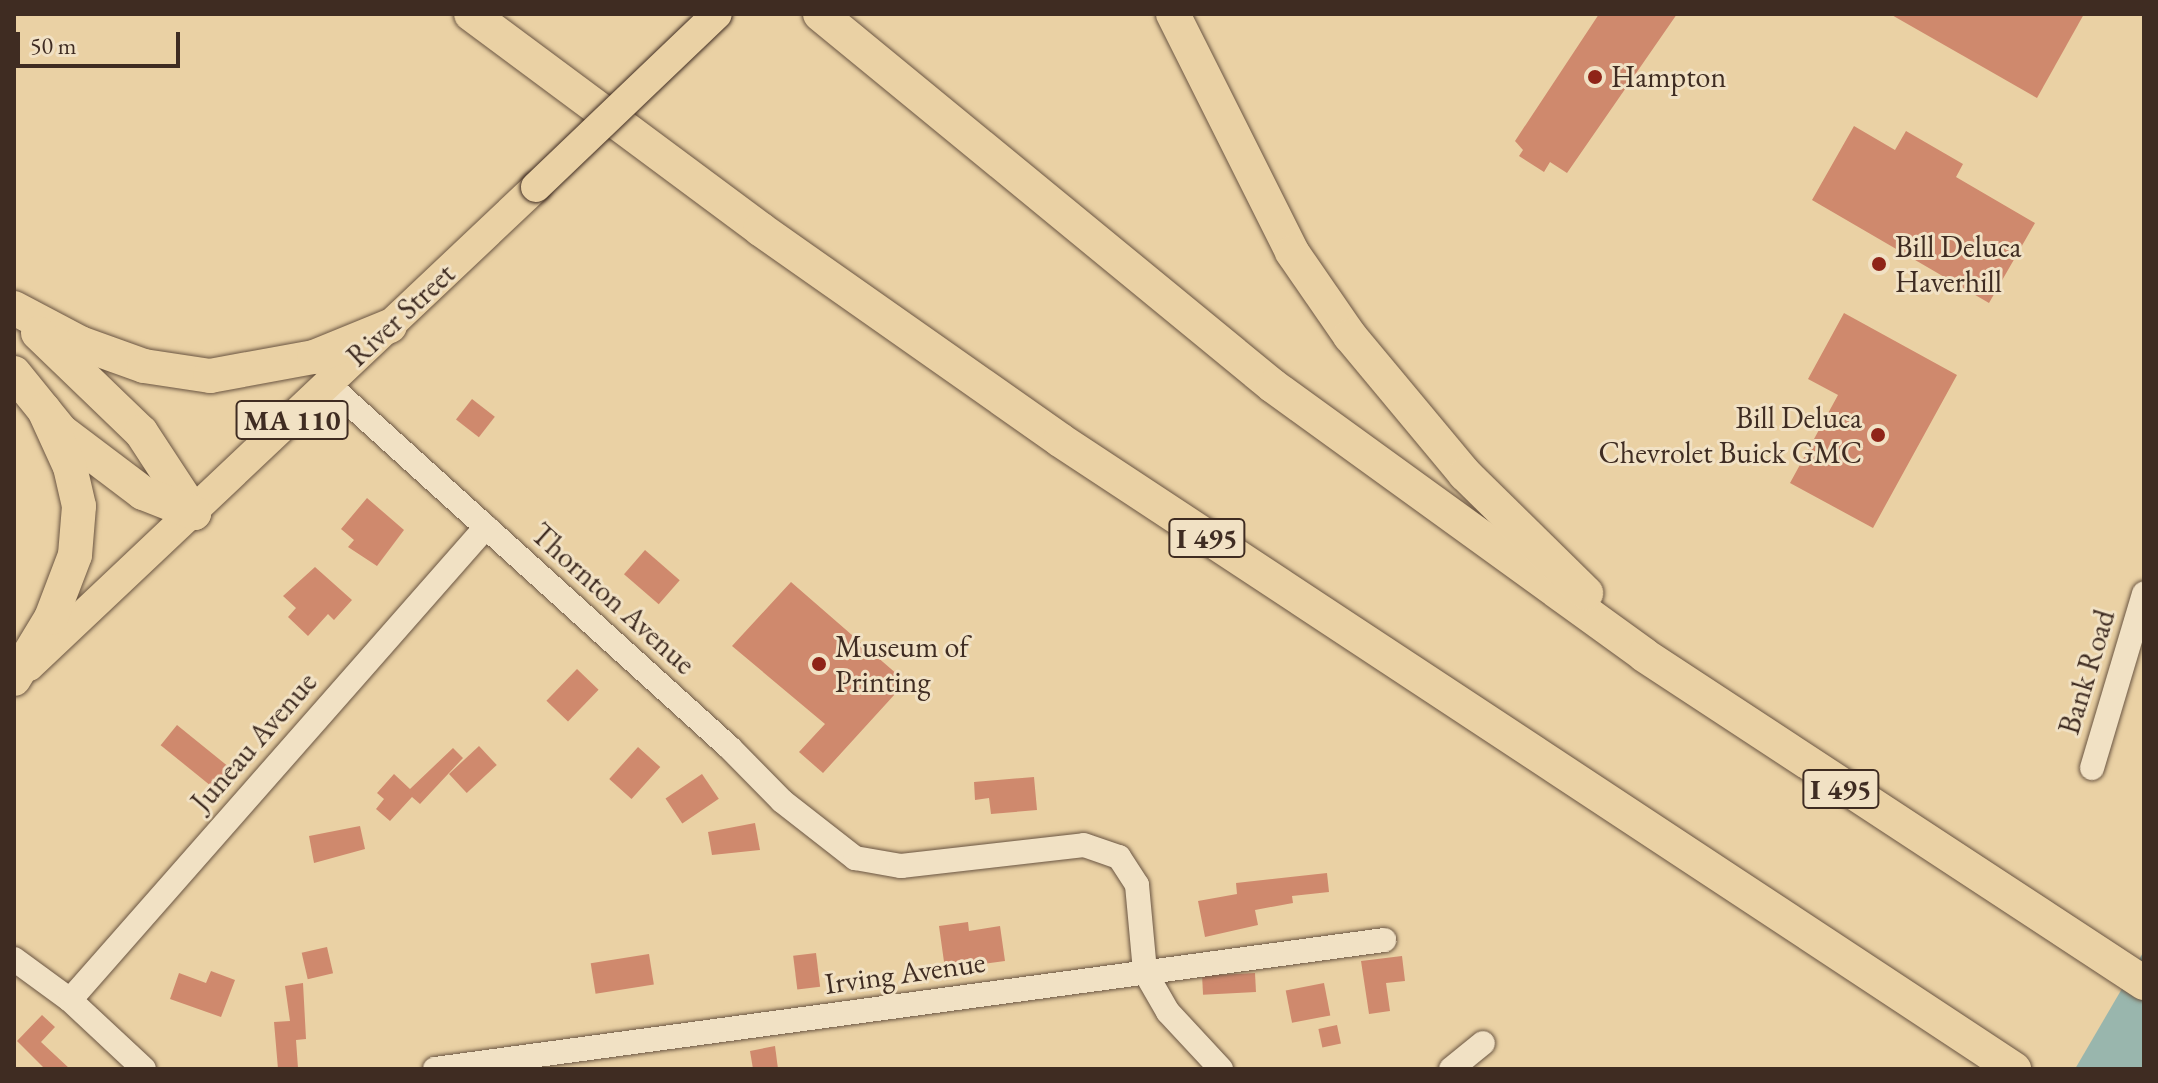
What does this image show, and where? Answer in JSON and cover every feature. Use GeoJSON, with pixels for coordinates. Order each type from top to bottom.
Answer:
{"type":"FeatureCollection","features":[{"type":"Feature","properties":{"kind":"highway"},"geometry":{"type":"LineString","coordinates":[[457,14],[514,47]]}},
{"type":"Feature","properties":{"kind":"highway","name":"I 495"},"geometry":{"type":"LineString","coordinates":[[471,14],[760,229],[1060,440],[2014,1069]]}},
{"type":"Feature","properties":{"kind":"highway","name":"I 495"},"geometry":{"type":"LineString","coordinates":[[820,14],[1273,386],[1644,655],[2144,983]]}},
{"type":"Feature","properties":{"kind":"highway"},"geometry":{"type":"LineString","coordinates":[[1173,14],[1292,252],[1350,336],[1465,474],[1644,655]]}},
{"type":"Feature","properties":{"kind":"highway"},"geometry":{"type":"LineString","coordinates":[[14,308],[80,343],[144,366],[210,376],[314,357],[390,326]]}},
{"type":"Feature","properties":{"kind":"highway"},"geometry":{"type":"LineString","coordinates":[[14,308],[141,432],[194,513]]}},
{"type":"Feature","properties":{"kind":"highway"},"geometry":{"type":"LineString","coordinates":[[14,373],[61,431],[143,493],[194,513]]}},
{"type":"Feature","properties":{"kind":"highway"},"geometry":{"type":"LineString","coordinates":[[14,680],[51,618],[75,555],[79,506],[70,467],[44,410]]}},
{"type":"Feature","properties":{"kind":"main road","name":"River Street"},"geometry":{"type":"LineString","coordinates":[[14,680],[194,513],[717,14]]}},
{"type":"Feature","properties":{"kind":"street","name":"Thornton Avenue"},"geometry":{"type":"LineString","coordinates":[[329,385],[730,748],[782,801],[855,858],[901,866],[1084,845],[1119,857],[1137,885],[1145,972]]}},
{"type":"Feature","properties":{"kind":"street","name":"Juneau Avenue"},"geometry":{"type":"LineString","coordinates":[[70,1000],[486,527]]}},
{"type":"Feature","properties":{"kind":"street","name":"Bank Road"},"geometry":{"type":"LineString","coordinates":[[2092,768],[2144,594]]}},
{"type":"Feature","properties":{"kind":"street","name":"Irving Avenue"},"geometry":{"type":"LineString","coordinates":[[435,1069],[1384,940]]}},
{"type":"Feature","properties":{"kind":"street"},"geometry":{"type":"LineString","coordinates":[[14,959],[70,1000],[144,1069]]}},
{"type":"Feature","properties":{"kind":"street"},"geometry":{"type":"LineString","coordinates":[[1145,972],[1168,1012],[1221,1069]]}},
{"type":"Feature","properties":{"kind":"street"},"geometry":{"type":"LineString","coordinates":[[1451,1069],[1483,1043]]}},
{"type":"Feature","properties":{"kind":"water"},"geometry":{"type":"Polygon","coordinates":[[[2144,951],[2144,1069],[2075,1069],[2144,951]]]}},
{"type":"Feature","properties":{"kind":"building","name":"Hampton"},"geometry":{"type":"Polygon","coordinates":[[[1599,14],[1677,14],[1567,173],[1550,162],[1544,172],[1519,156],[1523,150],[1515,141],[1599,14]]]}},
{"type":"Feature","properties":{"kind":"building"},"geometry":{"type":"Polygon","coordinates":[[[1890,14],[2084,14],[2037,98],[1890,14]]]}},
{"type":"Feature","properties":{"kind":"building"},"geometry":{"type":"Polygon","coordinates":[[[1854,126],[1895,150],[1906,131],[1963,164],[1956,177],[2035,223],[1989,303],[1812,200],[1854,126]]]}},
{"type":"Feature","properties":{"kind":"building"},"geometry":{"type":"Polygon","coordinates":[[[1844,313],[1957,375],[1873,528],[1790,483],[1838,395],[1808,379],[1844,313]]]}},
{"type":"Feature","properties":{"kind":"building"},"geometry":{"type":"Polygon","coordinates":[[[472,399],[495,417],[479,437],[456,419],[472,399]]]}},
{"type":"Feature","properties":{"kind":"building"},"geometry":{"type":"Polygon","coordinates":[[[367,498],[404,530],[377,566],[348,547],[354,540],[341,529],[367,498]]]}},
{"type":"Feature","properties":{"kind":"building"},"geometry":{"type":"Polygon","coordinates":[[[645,550],[680,580],[659,604],[624,574],[645,550]]]}},
{"type":"Feature","properties":{"kind":"building"},"geometry":{"type":"Polygon","coordinates":[[[315,567],[352,600],[334,620],[328,614],[308,636],[288,617],[296,608],[283,596],[315,567]]]}},
{"type":"Feature","properties":{"kind":"building","name":"Museum of Printing"},"geometry":{"type":"Polygon","coordinates":[[[791,582],[906,682],[823,773],[799,752],[825,724],[732,646],[791,582]]]}},
{"type":"Feature","properties":{"kind":"building"},"geometry":{"type":"Polygon","coordinates":[[[577,669],[599,690],[568,721],[546,701],[577,669]]]}},
{"type":"Feature","properties":{"kind":"building"},"geometry":{"type":"Polygon","coordinates":[[[177,725],[233,770],[217,791],[161,745],[177,725]]]}},
{"type":"Feature","properties":{"kind":"building"},"geometry":{"type":"Polygon","coordinates":[[[479,746],[497,765],[467,793],[449,774],[479,746]]]}},
{"type":"Feature","properties":{"kind":"building"},"geometry":{"type":"Polygon","coordinates":[[[638,747],[660,767],[632,799],[609,779],[638,747]]]}},
{"type":"Feature","properties":{"kind":"building"},"geometry":{"type":"Polygon","coordinates":[[[453,748],[463,758],[420,804],[412,797],[390,821],[376,809],[384,799],[377,793],[394,774],[410,789],[453,748]]]}},
{"type":"Feature","properties":{"kind":"building"},"geometry":{"type":"Polygon","coordinates":[[[702,774],[719,799],[682,823],[666,799],[702,774]]]}},
{"type":"Feature","properties":{"kind":"building"},"geometry":{"type":"Polygon","coordinates":[[[1034,777],[1037,810],[991,814],[989,798],[975,800],[974,782],[1034,777]]]}},
{"type":"Feature","properties":{"kind":"building"},"geometry":{"type":"Polygon","coordinates":[[[755,823],[760,850],[712,855],[708,832],[755,823]]]}},
{"type":"Feature","properties":{"kind":"building"},"geometry":{"type":"Polygon","coordinates":[[[360,826],[365,849],[314,863],[309,836],[360,826]]]}},
{"type":"Feature","properties":{"kind":"building"},"geometry":{"type":"Polygon","coordinates":[[[1327,873],[1329,892],[1292,896],[1293,903],[1255,910],[1258,925],[1205,937],[1198,901],[1237,894],[1236,883],[1327,873]]]}},
{"type":"Feature","properties":{"kind":"building"},"geometry":{"type":"Polygon","coordinates":[[[968,922],[969,931],[1000,926],[1005,961],[945,969],[939,926],[968,922]]]}},
{"type":"Feature","properties":{"kind":"building"},"geometry":{"type":"Polygon","coordinates":[[[327,947],[333,973],[308,979],[302,953],[327,947]]]}},
{"type":"Feature","properties":{"kind":"building"},"geometry":{"type":"Polygon","coordinates":[[[816,953],[820,987],[797,990],[793,956],[816,953]]]}},
{"type":"Feature","properties":{"kind":"building"},"geometry":{"type":"Polygon","coordinates":[[[649,954],[654,985],[596,994],[591,963],[649,954]]]}},
{"type":"Feature","properties":{"kind":"building"},"geometry":{"type":"Polygon","coordinates":[[[1402,956],[1405,981],[1386,983],[1390,1011],[1369,1014],[1361,961],[1402,956]]]}},
{"type":"Feature","properties":{"kind":"building"},"geometry":{"type":"Polygon","coordinates":[[[211,971],[235,980],[221,1017],[170,999],[179,973],[206,983],[211,971]]]}},
{"type":"Feature","properties":{"kind":"building"},"geometry":{"type":"Polygon","coordinates":[[[1255,973],[1256,992],[1203,995],[1202,976],[1255,973]]]}},
{"type":"Feature","properties":{"kind":"building"},"geometry":{"type":"Polygon","coordinates":[[[303,983],[306,1039],[296,1040],[298,1068],[278,1069],[274,1022],[290,1021],[285,986],[303,983]]]}},
{"type":"Feature","properties":{"kind":"building"},"geometry":{"type":"Polygon","coordinates":[[[1324,983],[1330,1015],[1292,1023],[1286,990],[1324,983]]]}},
{"type":"Feature","properties":{"kind":"building"},"geometry":{"type":"Polygon","coordinates":[[[42,1015],[55,1027],[41,1042],[70,1069],[45,1069],[17,1041],[42,1015]]]}},
{"type":"Feature","properties":{"kind":"building"},"geometry":{"type":"Polygon","coordinates":[[[1337,1025],[1341,1044],[1322,1048],[1318,1029],[1337,1025]]]}},
{"type":"Feature","properties":{"kind":"building"},"geometry":{"type":"Polygon","coordinates":[[[775,1046],[778,1069],[753,1069],[750,1051],[775,1046]]]}},
{"type":"Feature","properties":{"kind":"place","name":"Hampton"},"geometry":{"type":"Point","coordinates":[1595,77]}},
{"type":"Feature","properties":{"kind":"place","name":"Bill Deluca Haverhill"},"geometry":{"type":"Point","coordinates":[1879,264]}},
{"type":"Feature","properties":{"kind":"place","name":"Bill Deluca Chevrolet Buick GMC"},"geometry":{"type":"Point","coordinates":[1878,435]}},
{"type":"Feature","properties":{"kind":"place","name":"Museum of Printing"},"geometry":{"type":"Point","coordinates":[819,664]}}]}
